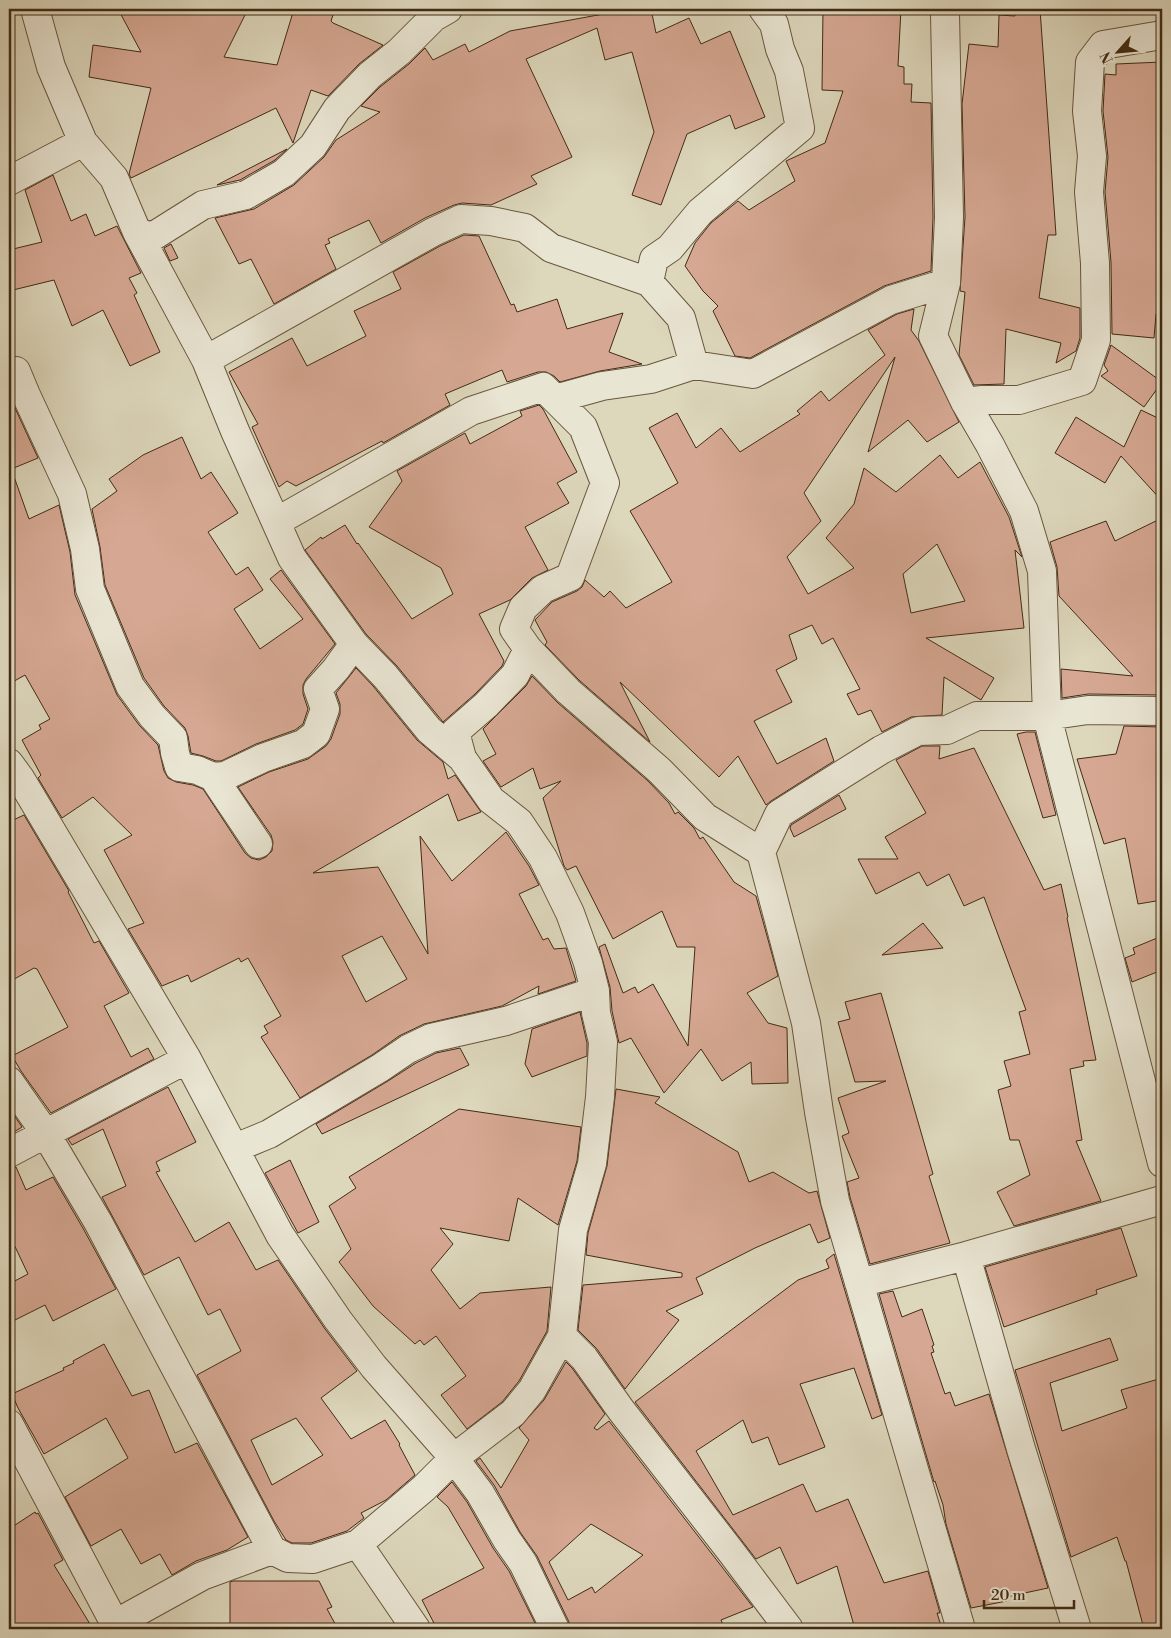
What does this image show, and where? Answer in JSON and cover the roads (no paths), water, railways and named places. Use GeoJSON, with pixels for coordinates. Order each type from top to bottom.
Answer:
{"type":"FeatureCollection","features":[{"type":"Feature","properties":{"kind":"street"},"geometry":{"type":"LineString","coordinates":[[9,1081],[46,1134],[98,1222],[272,1550],[288,1558],[313,1560],[358,1544],[424,1488],[454,1458],[513,1413],[532,1390],[562,1336],[573,1230],[592,1164],[600,1097],[603,1042],[588,963],[570,914],[543,858],[518,822],[491,800],[462,758],[429,730],[385,676],[354,644],[292,558],[235,431],[206,360],[137,232],[114,178],[83,142],[51,67],[35,9]]}},
{"type":"Feature","properties":{"kind":"street"},"geometry":{"type":"LineString","coordinates":[[137,232],[152,237],[203,205],[246,195],[284,173],[313,146],[337,109],[370,75],[399,52],[434,17],[448,9]]}},
{"type":"Feature","properties":{"kind":"street"},"geometry":{"type":"LineString","coordinates":[[649,282],[654,259],[670,248],[700,212],[800,128],[789,70],[780,49],[774,24],[763,9]]}},
{"type":"Feature","properties":{"kind":"street"},"geometry":{"type":"LineString","coordinates":[[944,9],[946,13],[949,217],[946,284],[933,336],[965,402],[990,445],[1024,511],[1042,571],[1047,716],[1162,1163]]}},
{"type":"Feature","properties":{"kind":"street"},"geometry":{"type":"LineString","coordinates":[[965,402],[1019,400],[1082,381],[1096,340],[1096,280],[1090,192],[1092,156],[1087,111],[1090,62],[1104,45],[1162,35]]}},
{"type":"Feature","properties":{"kind":"street"},"geometry":{"type":"LineString","coordinates":[[9,181],[83,142]]}},
{"type":"Feature","properties":{"kind":"street"},"geometry":{"type":"LineString","coordinates":[[206,360],[433,232],[461,219],[492,221],[525,228],[551,248],[649,282],[681,318],[694,365]]}},
{"type":"Feature","properties":{"kind":"street"},"geometry":{"type":"LineString","coordinates":[[555,399],[602,386],[651,379],[694,365],[753,374],[891,300],[946,284]]}},
{"type":"Feature","properties":{"kind":"street"},"geometry":{"type":"LineString","coordinates":[[16,371],[72,494],[85,549],[90,589],[130,686],[152,716],[174,738],[175,753],[179,767],[197,770],[213,777],[225,776],[263,758],[303,744],[316,734],[325,709],[318,689],[336,669],[354,644]]}},
{"type":"Feature","properties":{"kind":"street"},"geometry":{"type":"LineString","coordinates":[[276,522],[471,411],[543,387],[583,426],[605,482],[570,577],[544,590],[523,608],[514,629],[528,650],[568,691],[659,770],[705,817],[761,852]]}},
{"type":"Feature","properties":{"kind":"street"},"geometry":{"type":"LineString","coordinates":[[462,758],[454,732],[486,705],[515,675],[528,650]]}},
{"type":"Feature","properties":{"kind":"street"},"geometry":{"type":"LineString","coordinates":[[961,1629],[834,1201],[806,1023],[761,852],[780,814],[873,755],[918,731],[947,730],[977,716],[1047,716],[1088,710],[1162,711]]}},
{"type":"Feature","properties":{"kind":"street"},"geometry":{"type":"LineString","coordinates":[[9,762],[187,1059],[236,1148],[280,1235],[338,1320],[374,1366],[454,1458],[480,1493],[507,1540],[523,1563],[555,1629]]}},
{"type":"Feature","properties":{"kind":"street"},"geometry":{"type":"LineString","coordinates":[[213,777],[258,844]]}},
{"type":"Feature","properties":{"kind":"street"},"geometry":{"type":"LineString","coordinates":[[236,1148],[269,1134],[380,1068],[408,1049],[431,1038],[506,1021],[595,992]]}},
{"type":"Feature","properties":{"kind":"street"},"geometry":{"type":"LineString","coordinates":[[9,1153],[187,1059]]}},
{"type":"Feature","properties":{"kind":"street"},"geometry":{"type":"LineString","coordinates":[[859,1283],[966,1256],[1162,1200]]}},
{"type":"Feature","properties":{"kind":"street"},"geometry":{"type":"LineString","coordinates":[[966,1256],[1021,1449],[1077,1629]]}},
{"type":"Feature","properties":{"kind":"street"},"geometry":{"type":"LineString","coordinates":[[562,1336],[584,1358],[620,1410],[789,1629]]}},
{"type":"Feature","properties":{"kind":"street"},"geometry":{"type":"LineString","coordinates":[[9,1424],[115,1627],[202,1576],[272,1550]]}},
{"type":"Feature","properties":{"kind":"street"},"geometry":{"type":"LineString","coordinates":[[358,1544],[416,1629]]}}]}
